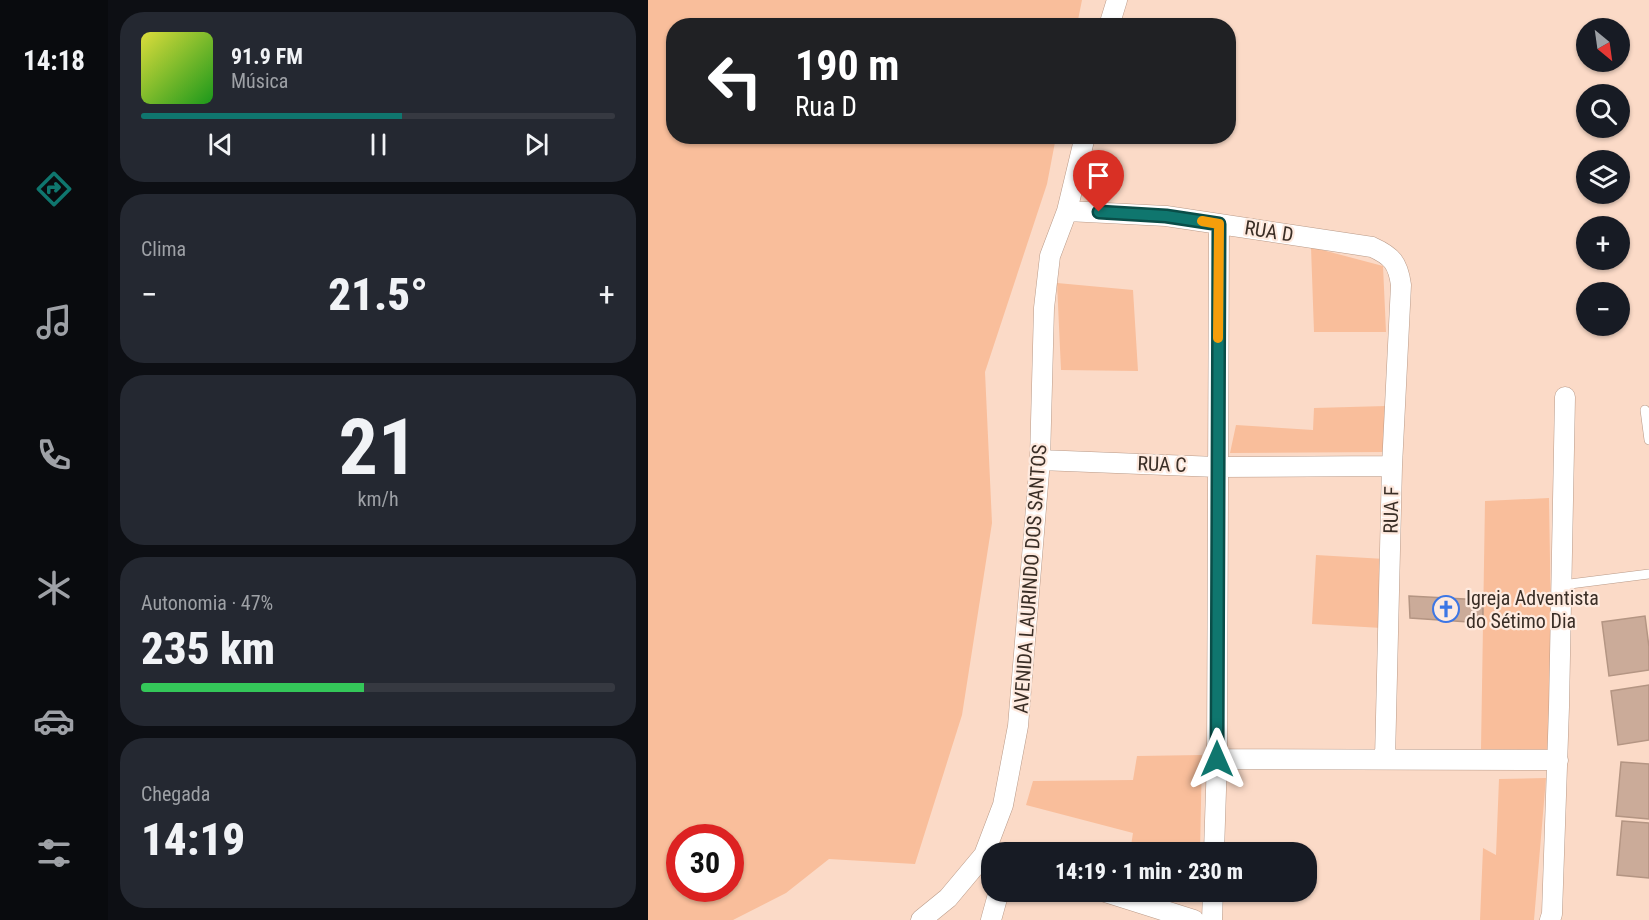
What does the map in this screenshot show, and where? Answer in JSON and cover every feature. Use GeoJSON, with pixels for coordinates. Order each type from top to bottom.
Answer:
{"type":"FeatureCollection","features":[{"type":"Feature","properties":{"kind":"street"},"geometry":{"type":"LineString","coordinates":[[1111,18],[1117,0]]}},
{"type":"Feature","properties":{"kind":"street","name":"AVENIDA LAURINDO DOS SANTOS"},"geometry":{"type":"LineString","coordinates":[[992,842],[1003,805],[1018,726],[1040,460],[1044,308],[1050,256],[1067,211],[1084,144]]}},
{"type":"Feature","properties":{"kind":"street","name":"RUA D"},"geometry":{"type":"LineString","coordinates":[[1067,211],[1166,216],[1372,247],[1394,261]]}},
{"type":"Feature","properties":{"kind":"street"},"geometry":{"type":"LineString","coordinates":[[1214,842],[1217,759],[1219,224]]}},
{"type":"Feature","properties":{"kind":"street","name":"RUA F"},"geometry":{"type":"LineString","coordinates":[[1385,759],[1392,466],[1401,285],[1394,261]]}},
{"type":"Feature","properties":{"kind":"street"},"geometry":{"type":"LineString","coordinates":[[1550,920],[1558,760],[1565,397]]}},
{"type":"Feature","properties":{"kind":"street","name":"RUA C"},"geometry":{"type":"LineString","coordinates":[[1040,460],[1217,466],[1392,466]]}},
{"type":"Feature","properties":{"kind":"street"},"geometry":{"type":"LineString","coordinates":[[1217,759],[1558,760]]}},
{"type":"Feature","properties":{"kind":"street","name":"AVENIDA LAURINDO DOS SANTOS"},"geometry":{"type":"LineString","coordinates":[[921,920],[948,898],[981,863]]}},
{"type":"Feature","properties":{"kind":"street"},"geometry":{"type":"LineString","coordinates":[[991,920],[996,902]]}},
{"type":"Feature","properties":{"kind":"street"},"geometry":{"type":"LineString","coordinates":[[1136,902],[1192,920]]}},
{"type":"Feature","properties":{"kind":"street"},"geometry":{"type":"LineString","coordinates":[[1212,920],[1213,902]]}},
{"type":"Feature","properties":{"kind":"lane"},"geometry":{"type":"LineString","coordinates":[[1645,410],[1649,440]]}},
{"type":"Feature","properties":{"kind":"lane"},"geometry":{"type":"LineString","coordinates":[[1562,585],[1649,574]]}},
{"type":"Feature","properties":{"kind":"shaded area"},"geometry":{"type":"Polygon","coordinates":[[[648,0],[1082,0],[1078,18],[666,18],[666,144],[1055,144],[1047,184],[985,372],[992,523],[962,715],[915,864],[829,859],[786,893],[733,920],[648,920],[648,0]]]}},
{"type":"Feature","properties":{"kind":"shaded area"},"geometry":{"type":"Polygon","coordinates":[[[1311,247],[1383,266],[1386,332],[1314,332],[1311,247]]]}},
{"type":"Feature","properties":{"kind":"shaded area"},"geometry":{"type":"Polygon","coordinates":[[[1057,283],[1133,290],[1138,371],[1061,370],[1057,283]]]}},
{"type":"Feature","properties":{"kind":"shaded area"},"geometry":{"type":"Polygon","coordinates":[[[1386,406],[1385,452],[1230,453],[1236,425],[1313,430],[1314,408],[1386,406]]]}},
{"type":"Feature","properties":{"kind":"shaded area"},"geometry":{"type":"Polygon","coordinates":[[[1549,498],[1553,749],[1481,749],[1485,501],[1549,498]]]}},
{"type":"Feature","properties":{"kind":"shaded area"},"geometry":{"type":"Polygon","coordinates":[[[1316,555],[1385,559],[1382,628],[1312,624],[1316,555]]]}},
{"type":"Feature","properties":{"kind":"shaded area"},"geometry":{"type":"Polygon","coordinates":[[[1202,755],[1200,842],[1132,842],[1133,833],[1026,805],[1033,781],[1133,780],[1137,756],[1202,755]]]}},
{"type":"Feature","properties":{"kind":"shaded area"},"geometry":{"type":"Polygon","coordinates":[[[1546,778],[1534,920],[1480,920],[1483,848],[1496,855],[1499,779],[1546,778]]]}},
{"type":"Feature","properties":{"kind":"building","name":"Igreja Adventista do Sétimo Dia"},"geometry":{"type":"Polygon","coordinates":[[[1409,596],[1483,600],[1483,623],[1410,618],[1409,596]]]}},
{"type":"Feature","properties":{"kind":"building"},"geometry":{"type":"Polygon","coordinates":[[[1645,616],[1649,670],[1609,676],[1602,622],[1645,616]]]}},
{"type":"Feature","properties":{"kind":"building"},"geometry":{"type":"Polygon","coordinates":[[[1649,685],[1649,740],[1618,745],[1611,691],[1649,685]]]}},
{"type":"Feature","properties":{"kind":"building"},"geometry":{"type":"Polygon","coordinates":[[[1621,762],[1649,764],[1649,819],[1616,816],[1621,762]]]}},
{"type":"Feature","properties":{"kind":"building"},"geometry":{"type":"Polygon","coordinates":[[[1622,821],[1649,823],[1649,878],[1617,875],[1622,821]]]}},
{"type":"Feature","properties":{"kind":"slow traffic"},"geometry":{"type":"LineString","coordinates":[[1202,221],[1219,224],[1218,338]]}},
{"type":"Feature","properties":{"kind":"place","name":"Igreja Adventista do Sétimo Dia"},"geometry":{"type":"Point","coordinates":[1446,609]}},
{"type":"Feature","properties":{"kind":"route"},"geometry":{"type":"LineString","coordinates":[[1099,212],[1166,216],[1219,224],[1217,759]]}}]}
